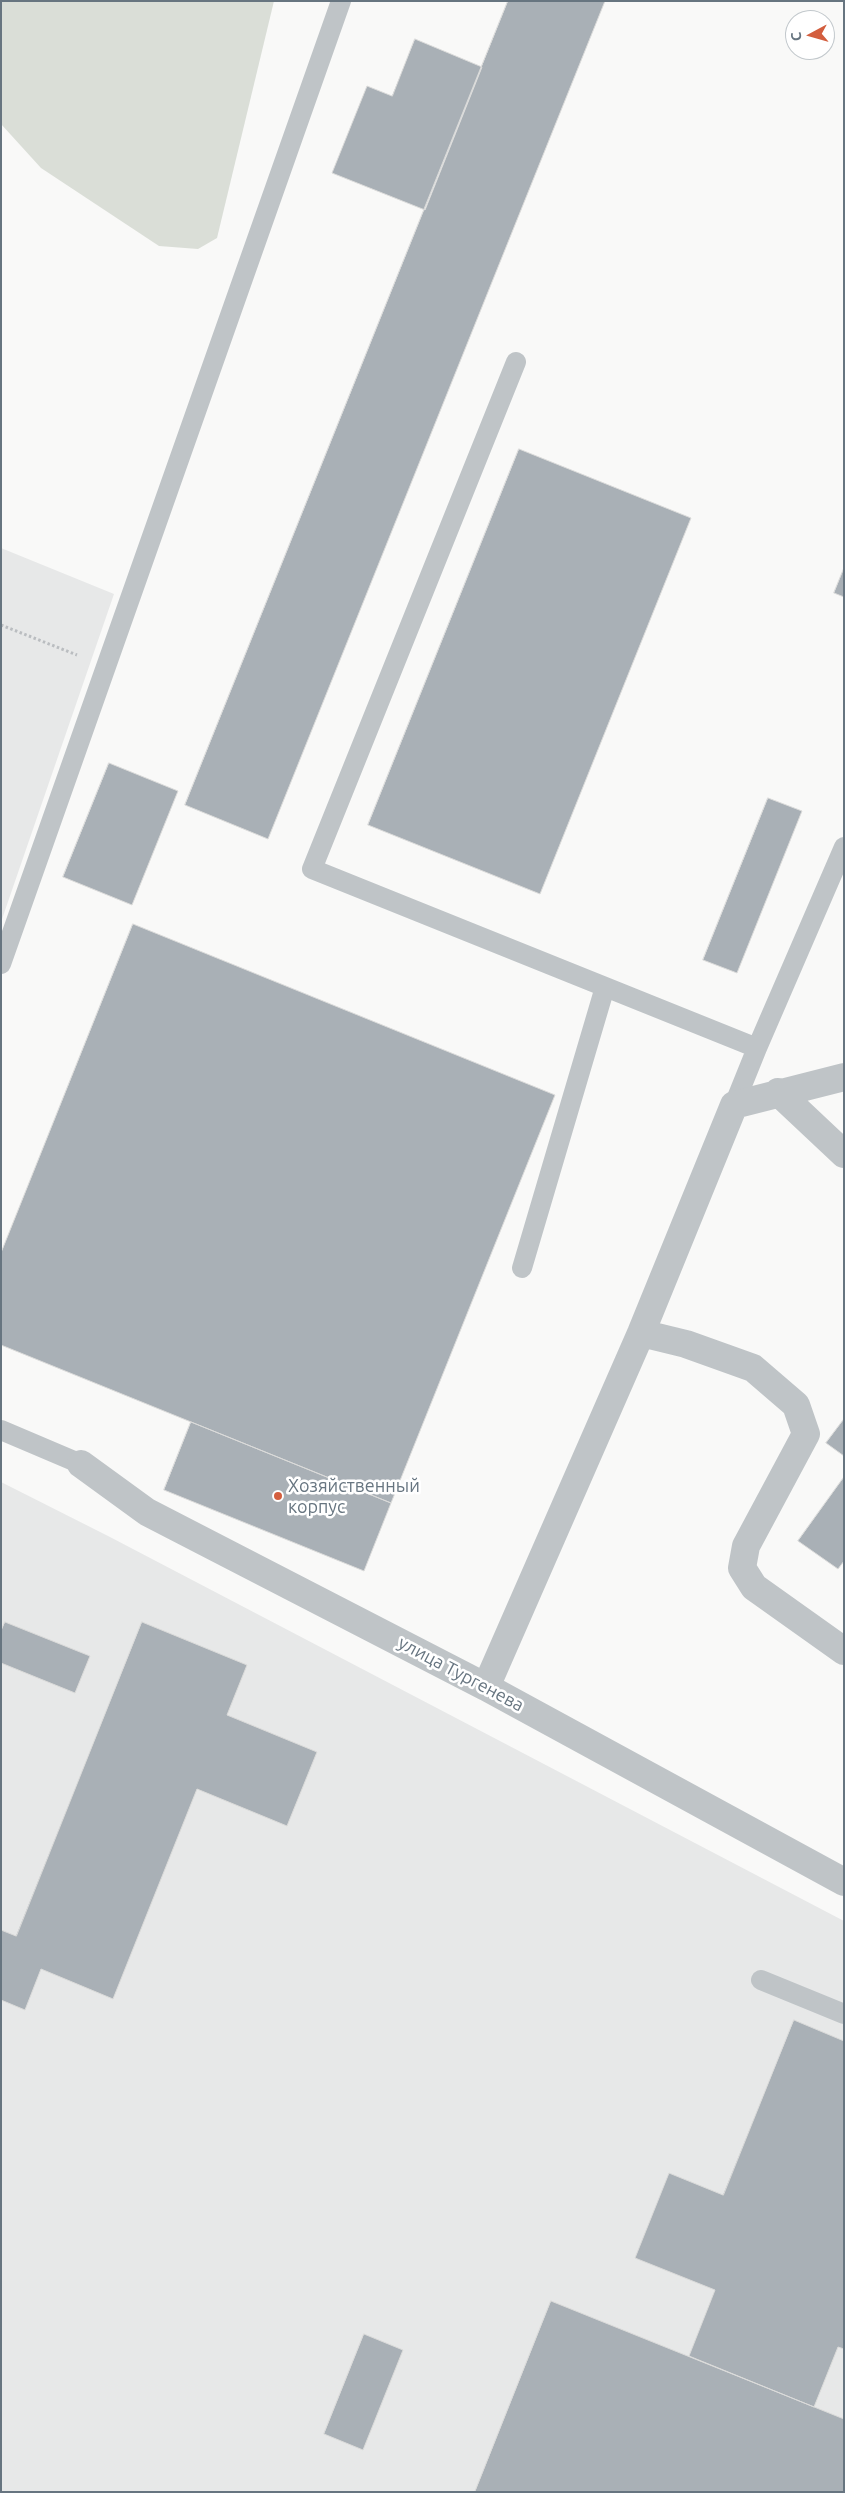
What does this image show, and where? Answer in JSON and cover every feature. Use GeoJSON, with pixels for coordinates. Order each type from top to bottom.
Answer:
{"type":"FeatureCollection","features":[{"type":"Feature","properties":{"kind":"street"},"geometry":{"type":"LineString","coordinates":[[486,1687],[641,1333],[734,1105],[842,1073]]}},
{"type":"Feature","properties":{"kind":"street"},"geometry":{"type":"LineString","coordinates":[[778,1092],[844,1154]]}},
{"type":"Feature","properties":{"kind":"street"},"geometry":{"type":"LineString","coordinates":[[641,1333],[686,1344],[753,1368],[796,1405],[806,1434],[746,1546],[742,1568],[754,1587],[844,1651]]}},
{"type":"Feature","properties":{"kind":"street","name":"улица Тургенева"},"geometry":{"type":"LineString","coordinates":[[81,1464],[147,1512],[486,1687],[844,1882]]}},
{"type":"Feature","properties":{"kind":"lane"},"geometry":{"type":"LineString","coordinates":[[1,964],[341,1]]}},
{"type":"Feature","properties":{"kind":"lane"},"geometry":{"type":"LineString","coordinates":[[516,362],[312,869],[757,1048]]}},
{"type":"Feature","properties":{"kind":"lane"},"geometry":{"type":"LineString","coordinates":[[734,1105],[844,847]]}},
{"type":"Feature","properties":{"kind":"lane"},"geometry":{"type":"LineString","coordinates":[[522,1268],[605,987]]}},
{"type":"Feature","properties":{"kind":"lane"},"geometry":{"type":"LineString","coordinates":[[1,1430],[81,1464]]}},
{"type":"Feature","properties":{"kind":"lane"},"geometry":{"type":"LineString","coordinates":[[761,1980],[844,2014]]}},
{"type":"Feature","properties":{"kind":"path"},"geometry":{"type":"LineString","coordinates":[[1,625],[106,668]]}},
{"type":"Feature","properties":{"kind":"shaded area"},"geometry":{"type":"Polygon","coordinates":[[[1,1],[274,1],[217,238],[198,249],[159,246],[41,168],[1,124],[1,1]]]}},
{"type":"Feature","properties":{"kind":"shaded area"},"geometry":{"type":"Polygon","coordinates":[[[1,548],[114,594],[1,922],[1,548]]]}},
{"type":"Feature","properties":{"kind":"shaded area"},"geometry":{"type":"Polygon","coordinates":[[[1,1482],[110,1537],[844,1921],[844,2492],[1,2492],[1,1482]]]}},
{"type":"Feature","properties":{"kind":"building"},"geometry":{"type":"Polygon","coordinates":[[[508,1],[605,1],[268,839],[185,805],[508,1]]]}},
{"type":"Feature","properties":{"kind":"building"},"geometry":{"type":"Polygon","coordinates":[[[415,39],[482,67],[425,210],[332,173],[367,86],[392,96],[415,39]]]}},
{"type":"Feature","properties":{"kind":"building"},"geometry":{"type":"Polygon","coordinates":[[[519,449],[691,518],[540,894],[368,825],[519,449]]]}},
{"type":"Feature","properties":{"kind":"building"},"geometry":{"type":"Polygon","coordinates":[[[844,568],[844,597],[834,593],[844,568]]]}},
{"type":"Feature","properties":{"kind":"building"},"geometry":{"type":"Polygon","coordinates":[[[109,763],[178,791],[132,905],[63,877],[109,763]]]}},
{"type":"Feature","properties":{"kind":"building"},"geometry":{"type":"Polygon","coordinates":[[[768,798],[802,811],[737,973],[703,960],[768,798]]]}},
{"type":"Feature","properties":{"kind":"building"},"geometry":{"type":"Polygon","coordinates":[[[133,924],[555,1095],[391,1503],[1,1345],[1,1253],[133,924]]]}},
{"type":"Feature","properties":{"kind":"building"},"geometry":{"type":"Polygon","coordinates":[[[844,1419],[844,1456],[826,1443],[844,1419]]]}},
{"type":"Feature","properties":{"kind":"building","name":"Хозяйственный корпус"},"geometry":{"type":"Polygon","coordinates":[[[191,1422],[391,1503],[364,1571],[164,1490],[191,1422]]]}},
{"type":"Feature","properties":{"kind":"building"},"geometry":{"type":"Polygon","coordinates":[[[844,1477],[844,1561],[838,1569],[798,1541],[844,1477]]]}},
{"type":"Feature","properties":{"kind":"building"},"geometry":{"type":"Polygon","coordinates":[[[5,1622],[90,1656],[75,1693],[1,1663],[1,1631],[5,1622]]]}},
{"type":"Feature","properties":{"kind":"building"},"geometry":{"type":"Polygon","coordinates":[[[142,1622],[247,1665],[227,1715],[317,1752],[287,1826],[197,1789],[113,1999],[41,1969],[25,2010],[1,2000],[1,1930],[16,1936],[142,1622]]]}},
{"type":"Feature","properties":{"kind":"building"},"geometry":{"type":"Polygon","coordinates":[[[794,2020],[844,2041],[844,2349],[838,2347],[814,2407],[689,2356],[715,2290],[635,2258],[669,2173],[723,2195],[794,2020]]]}},
{"type":"Feature","properties":{"kind":"building"},"geometry":{"type":"Polygon","coordinates":[[[551,2301],[844,2419],[844,2492],[475,2492],[551,2301]]]}},
{"type":"Feature","properties":{"kind":"building"},"geometry":{"type":"Polygon","coordinates":[[[364,2334],[403,2350],[363,2450],[324,2434],[364,2334]]]}},
{"type":"Feature","properties":{"kind":"place","name":"Хозяйственный корпус"},"geometry":{"type":"Point","coordinates":[278,1496]}}]}
